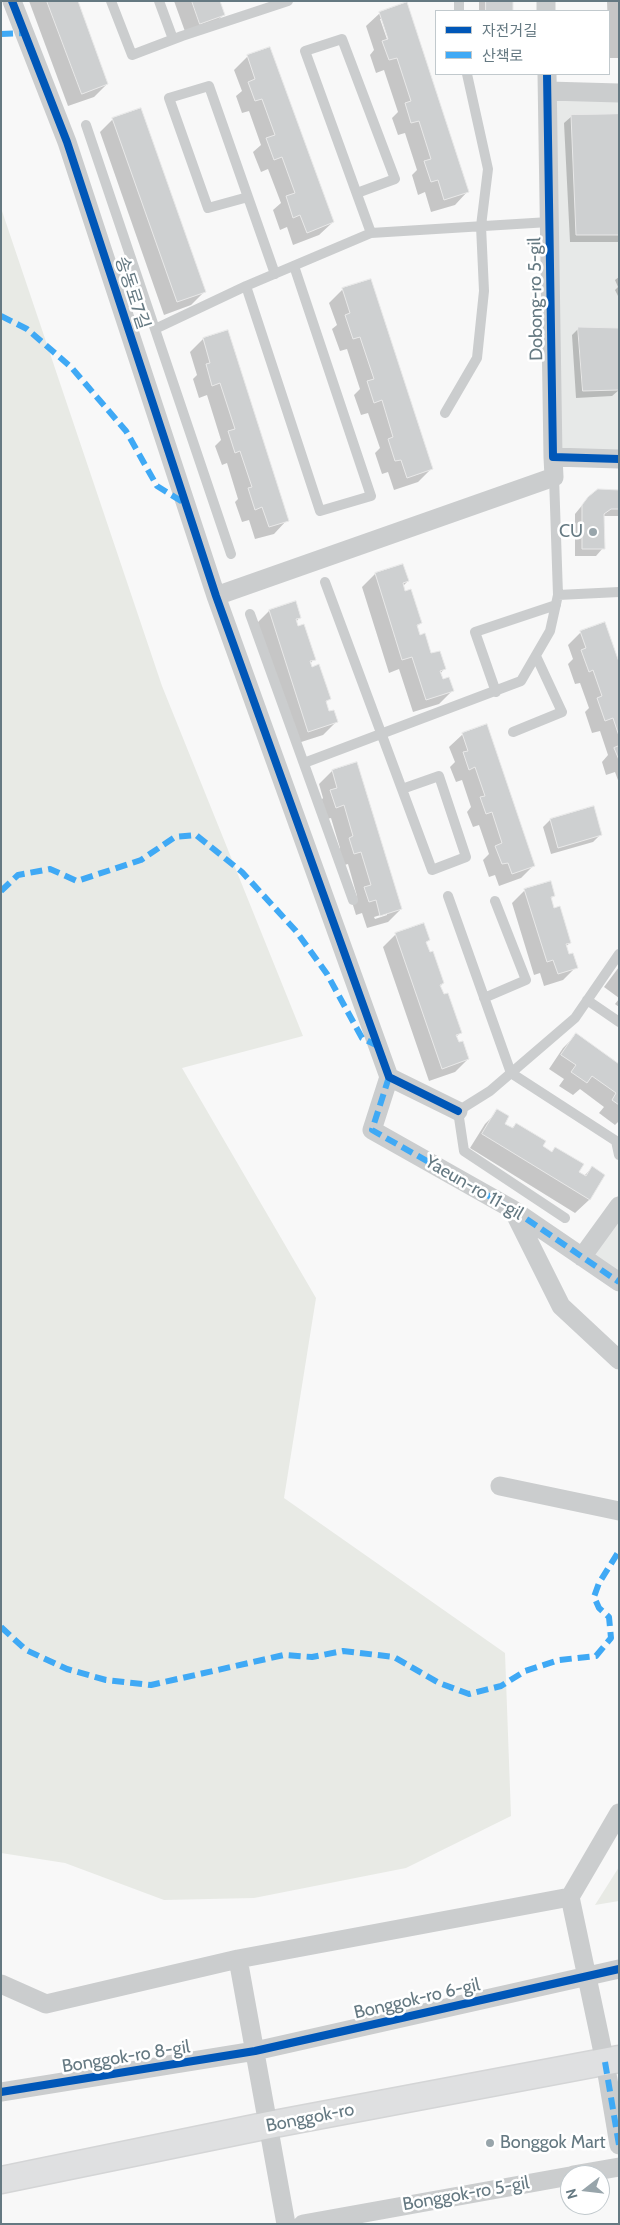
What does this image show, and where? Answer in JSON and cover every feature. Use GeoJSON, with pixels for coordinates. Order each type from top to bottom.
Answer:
{"type":"FeatureCollection","features":[{"type":"Feature","properties":{"kind":"street","name":"송동로7길"},"geometry":{"type":"LineString","coordinates":[[12,1],[67,142],[216,596],[389,1077]]}},
{"type":"Feature","properties":{"kind":"street"},"geometry":{"type":"LineString","coordinates":[[547,82],[619,93]]}},
{"type":"Feature","properties":{"kind":"street","name":"Dobong-ro 5-gil"},"geometry":{"type":"LineString","coordinates":[[547,82],[554,477]]}},
{"type":"Feature","properties":{"kind":"street"},"geometry":{"type":"LineString","coordinates":[[553,458],[619,459]]}},
{"type":"Feature","properties":{"kind":"street"},"geometry":{"type":"LineString","coordinates":[[216,596],[554,477]]}},
{"type":"Feature","properties":{"kind":"street"},"geometry":{"type":"LineString","coordinates":[[389,1077],[458,1111]]}},
{"type":"Feature","properties":{"kind":"street","name":"Yaeun-ro 11-gil"},"geometry":{"type":"LineString","coordinates":[[389,1077],[372,1130],[512,1209],[619,1282]]}},
{"type":"Feature","properties":{"kind":"street"},"geometry":{"type":"LineString","coordinates":[[582,1257],[619,1206]]}},
{"type":"Feature","properties":{"kind":"street"},"geometry":{"type":"LineString","coordinates":[[512,1209],[561,1306],[619,1360]]}},
{"type":"Feature","properties":{"kind":"street"},"geometry":{"type":"LineString","coordinates":[[500,1486],[619,1511]]}},
{"type":"Feature","properties":{"kind":"street"},"geometry":{"type":"LineString","coordinates":[[619,1813],[570,1897],[586,1975],[612,2061],[619,2145]]}},
{"type":"Feature","properties":{"kind":"street"},"geometry":{"type":"LineString","coordinates":[[1,1984],[46,2004],[238,1960],[570,1897]]}},
{"type":"Feature","properties":{"kind":"street"},"geometry":{"type":"LineString","coordinates":[[238,1960],[286,2224]]}},
{"type":"Feature","properties":{"kind":"street","name":"Bonggok-ro 6-gil"},"geometry":{"type":"LineString","coordinates":[[255,2051],[619,1969]]}},
{"type":"Feature","properties":{"kind":"street","name":"Bonggok-ro 8-gil"},"geometry":{"type":"LineString","coordinates":[[1,2092],[255,2051]]}},
{"type":"Feature","properties":{"kind":"street","name":"Bonggok-ro"},"geometry":{"type":"LineString","coordinates":[[1,2180],[269,2125],[612,2061]]}},
{"type":"Feature","properties":{"kind":"street","name":"Bonggok-ro 5-gil"},"geometry":{"type":"LineString","coordinates":[[303,2224],[560,2177]]}},
{"type":"Feature","properties":{"kind":"lane"},"geometry":{"type":"LineString","coordinates":[[111,1],[132,55],[260,6],[288,1]]}},
{"type":"Feature","properties":{"kind":"lane"},"geometry":{"type":"LineString","coordinates":[[159,1],[173,39]]}},
{"type":"Feature","properties":{"kind":"lane"},"geometry":{"type":"LineString","coordinates":[[357,193],[394,179],[342,39],[305,51],[371,232]]}},
{"type":"Feature","properties":{"kind":"lane"},"geometry":{"type":"LineString","coordinates":[[445,413],[477,358],[484,291],[481,226],[488,169],[467,75]]}},
{"type":"Feature","properties":{"kind":"lane"},"geometry":{"type":"LineString","coordinates":[[248,197],[208,208],[170,98],[209,86],[276,274]]}},
{"type":"Feature","properties":{"kind":"lane"},"geometry":{"type":"LineString","coordinates":[[86,125],[231,554]]}},
{"type":"Feature","properties":{"kind":"lane"},"geometry":{"type":"LineString","coordinates":[[155,329],[246,286],[371,232],[550,222]]}},
{"type":"Feature","properties":{"kind":"lane"},"geometry":{"type":"LineString","coordinates":[[246,286],[320,511],[371,496],[294,266]]}},
{"type":"Feature","properties":{"kind":"lane"},"geometry":{"type":"LineString","coordinates":[[304,763],[521,682],[550,631],[557,600],[554,477]]}},
{"type":"Feature","properties":{"kind":"lane"},"geometry":{"type":"LineString","coordinates":[[325,582],[432,870],[466,857],[439,776],[402,789]]}},
{"type":"Feature","properties":{"kind":"lane"},"geometry":{"type":"LineString","coordinates":[[496,692],[475,632],[557,600],[619,592]]}},
{"type":"Feature","properties":{"kind":"lane"},"geometry":{"type":"LineString","coordinates":[[250,614],[354,900]]}},
{"type":"Feature","properties":{"kind":"lane"},"geometry":{"type":"LineString","coordinates":[[513,732],[562,712],[536,656]]}},
{"type":"Feature","properties":{"kind":"lane"},"geometry":{"type":"LineString","coordinates":[[448,896],[511,1073],[616,1141],[619,1155]]}},
{"type":"Feature","properties":{"kind":"lane"},"geometry":{"type":"LineString","coordinates":[[484,998],[526,980],[495,901]]}},
{"type":"Feature","properties":{"kind":"lane"},"geometry":{"type":"LineString","coordinates":[[564,1218],[464,1151],[458,1111],[490,1091],[575,1018],[619,954]]}},
{"type":"Feature","properties":{"kind":"lane"},"geometry":{"type":"LineString","coordinates":[[587,1000],[619,1022]]}},
{"type":"Feature","properties":{"kind":"shaded area"},"geometry":{"type":"Polygon","coordinates":[[[548,91],[619,93],[619,459],[553,457],[548,91]]]}},
{"type":"Feature","properties":{"kind":"shaded area"},"geometry":{"type":"Polygon","coordinates":[[[1,208],[162,686],[303,1036],[182,1068],[316,1298],[284,1498],[505,1653],[511,1816],[406,1868],[254,1898],[164,1900],[65,1863],[1,1853],[1,208]]]}},
{"type":"Feature","properties":{"kind":"shaded area"},"geometry":{"type":"Polygon","coordinates":[[[619,1206],[619,1282],[582,1257],[619,1206]]]}},
{"type":"Feature","properties":{"kind":"shaded area"},"geometry":{"type":"Polygon","coordinates":[[[619,1867],[619,1901],[595,1905],[619,1867]]]}},
{"type":"Feature","properties":{"kind":"building"},"geometry":{"type":"Polygon","coordinates":[[[47,1],[78,1],[108,84],[82,94],[47,1]]]}},
{"type":"Feature","properties":{"kind":"building"},"geometry":{"type":"Polygon","coordinates":[[[192,1],[220,1],[225,15],[200,24],[192,1]]]}},
{"type":"Feature","properties":{"kind":"building"},"geometry":{"type":"Polygon","coordinates":[[[486,1],[513,1],[513,10],[486,10],[486,1]]]}},
{"type":"Feature","properties":{"kind":"building"},"geometry":{"type":"Polygon","coordinates":[[[407,2],[469,192],[444,200],[438,180],[431,182],[424,161],[431,159],[419,121],[411,123],[405,103],[411,101],[397,58],[389,60],[382,41],[388,39],[379,12],[407,2]]]}},
{"type":"Feature","properties":{"kind":"building"},"geometry":{"type":"Polygon","coordinates":[[[270,47],[334,222],[307,233],[300,215],[293,218],[286,196],[295,193],[282,157],[274,160],[266,138],[275,135],[262,99],[255,101],[248,82],[255,79],[247,55],[270,47]]]}},
{"type":"Feature","properties":{"kind":"building"},"geometry":{"type":"Polygon","coordinates":[[[141,108],[206,292],[177,302],[112,118],[141,108]]]}},
{"type":"Feature","properties":{"kind":"building"},"geometry":{"type":"Polygon","coordinates":[[[619,114],[619,235],[576,235],[571,115],[619,114]]]}},
{"type":"Feature","properties":{"kind":"building"},"geometry":{"type":"Polygon","coordinates":[[[371,279],[433,469],[407,478],[401,460],[395,461],[388,439],[393,437],[382,400],[374,403],[367,381],[374,379],[360,337],[353,339],[345,315],[350,313],[342,288],[371,279]]]}},
{"type":"Feature","properties":{"kind":"building"},"geometry":{"type":"Polygon","coordinates":[[[578,327],[619,328],[619,390],[583,391],[578,327]]]}},
{"type":"Feature","properties":{"kind":"building"},"geometry":{"type":"Polygon","coordinates":[[[228,330],[289,521],[269,527],[262,507],[255,510],[248,488],[252,487],[240,451],[235,453],[228,431],[235,429],[220,383],[212,386],[206,364],[210,363],[203,338],[228,330]]]}},
{"type":"Feature","properties":{"kind":"building","name":"CU"},"geometry":{"type":"Polygon","coordinates":[[[598,489],[619,490],[619,509],[611,509],[604,514],[605,549],[582,549],[582,505],[598,489]]]}},
{"type":"Feature","properties":{"kind":"building"},"geometry":{"type":"Polygon","coordinates":[[[403,564],[409,581],[403,583],[405,591],[411,589],[422,623],[417,625],[420,635],[425,633],[431,653],[440,651],[446,669],[440,671],[443,679],[449,677],[454,691],[426,700],[412,657],[402,660],[375,573],[403,564]]]}},
{"type":"Feature","properties":{"kind":"building"},"geometry":{"type":"Polygon","coordinates":[[[296,601],[301,618],[296,619],[298,626],[304,624],[316,660],[310,661],[312,667],[319,664],[331,699],[326,701],[329,711],[334,710],[338,722],[308,732],[269,610],[296,601]]]}},
{"type":"Feature","properties":{"kind":"building"},"geometry":{"type":"Polygon","coordinates":[[[605,622],[619,662],[619,736],[613,718],[605,721],[597,698],[602,696],[593,670],[589,672],[581,650],[586,648],[580,631],[605,622]]]}},
{"type":"Feature","properties":{"kind":"building"},"geometry":{"type":"Polygon","coordinates":[[[487,724],[535,866],[512,874],[508,863],[502,864],[495,846],[502,843],[492,812],[486,814],[480,797],[485,796],[475,767],[469,770],[463,752],[468,751],[462,733],[487,724]]]}},
{"type":"Feature","properties":{"kind":"building"},"geometry":{"type":"Polygon","coordinates":[[[619,746],[619,760],[614,748],[619,746]]]}},
{"type":"Feature","properties":{"kind":"building"},"geometry":{"type":"Polygon","coordinates":[[[357,762],[402,909],[380,916],[376,900],[369,902],[364,887],[371,885],[361,852],[354,854],[349,838],[353,836],[344,805],[336,808],[330,790],[337,788],[332,770],[357,762]]]}},
{"type":"Feature","properties":{"kind":"building"},"geometry":{"type":"Polygon","coordinates":[[[594,806],[602,835],[558,848],[550,819],[594,806]]]}},
{"type":"Feature","properties":{"kind":"building"},"geometry":{"type":"Polygon","coordinates":[[[551,881],[555,896],[551,897],[554,908],[560,906],[571,943],[566,944],[569,954],[573,953],[578,968],[558,974],[553,960],[547,962],[524,889],[551,881]]]}},
{"type":"Feature","properties":{"kind":"building"},"geometry":{"type":"Polygon","coordinates":[[[424,923],[430,940],[426,942],[430,952],[433,951],[444,983],[440,985],[444,994],[448,993],[462,1033],[456,1035],[459,1042],[463,1041],[469,1059],[442,1069],[395,933],[424,923]]]}},
{"type":"Feature","properties":{"kind":"building"},"geometry":{"type":"Polygon","coordinates":[[[576,1033],[619,1064],[619,1105],[612,1100],[616,1093],[592,1076],[587,1083],[571,1072],[576,1065],[561,1055],[576,1033]]]}},
{"type":"Feature","properties":{"kind":"building"},"geometry":{"type":"Polygon","coordinates":[[[497,1109],[509,1116],[505,1124],[513,1128],[516,1123],[546,1141],[543,1146],[552,1152],[555,1147],[584,1164],[579,1172],[586,1176],[592,1166],[605,1175],[590,1200],[482,1134],[497,1109]]]}},
{"type":"Feature","properties":{"kind":"marked path"},"geometry":{"type":"LineString","coordinates":[[1,34],[25,33]]}},
{"type":"Feature","properties":{"kind":"marked path"},"geometry":{"type":"LineString","coordinates":[[1,316],[27,329],[71,367],[126,431],[157,486],[186,504]]}},
{"type":"Feature","properties":{"kind":"marked path"},"geometry":{"type":"LineString","coordinates":[[1,891],[18,875],[50,869],[77,881],[141,860],[175,837],[196,835],[242,872],[296,931],[327,974],[362,1038],[378,1046]]}},
{"type":"Feature","properties":{"kind":"marked path"},"geometry":{"type":"LineString","coordinates":[[389,1077],[372,1130],[512,1209],[619,1282]]}},
{"type":"Feature","properties":{"kind":"marked path"},"geometry":{"type":"LineString","coordinates":[[1,1627],[26,1650],[67,1669],[106,1680],[151,1685],[284,1655],[312,1657],[343,1651],[394,1657],[439,1683],[469,1694],[501,1686],[525,1671],[559,1660],[596,1656],[611,1638],[609,1617],[599,1608],[594,1597],[599,1583],[619,1551]]}},
{"type":"Feature","properties":{"kind":"marked path"},"geometry":{"type":"LineString","coordinates":[[605,2062],[619,2145]]}},
{"type":"Feature","properties":{"kind":"cycle path"},"geometry":{"type":"LineString","coordinates":[[12,1],[67,142],[216,596],[389,1077],[458,1111]]}},
{"type":"Feature","properties":{"kind":"cycle path"},"geometry":{"type":"LineString","coordinates":[[547,75],[553,457],[619,459]]}},
{"type":"Feature","properties":{"kind":"cycle path"},"geometry":{"type":"LineString","coordinates":[[1,2092],[255,2051],[619,1969]]}},
{"type":"Feature","properties":{"kind":"place","name":"CU"},"geometry":{"type":"Point","coordinates":[593,532]}},
{"type":"Feature","properties":{"kind":"place","name":"Bonggok Mart"},"geometry":{"type":"Point","coordinates":[490,2143]}}]}
